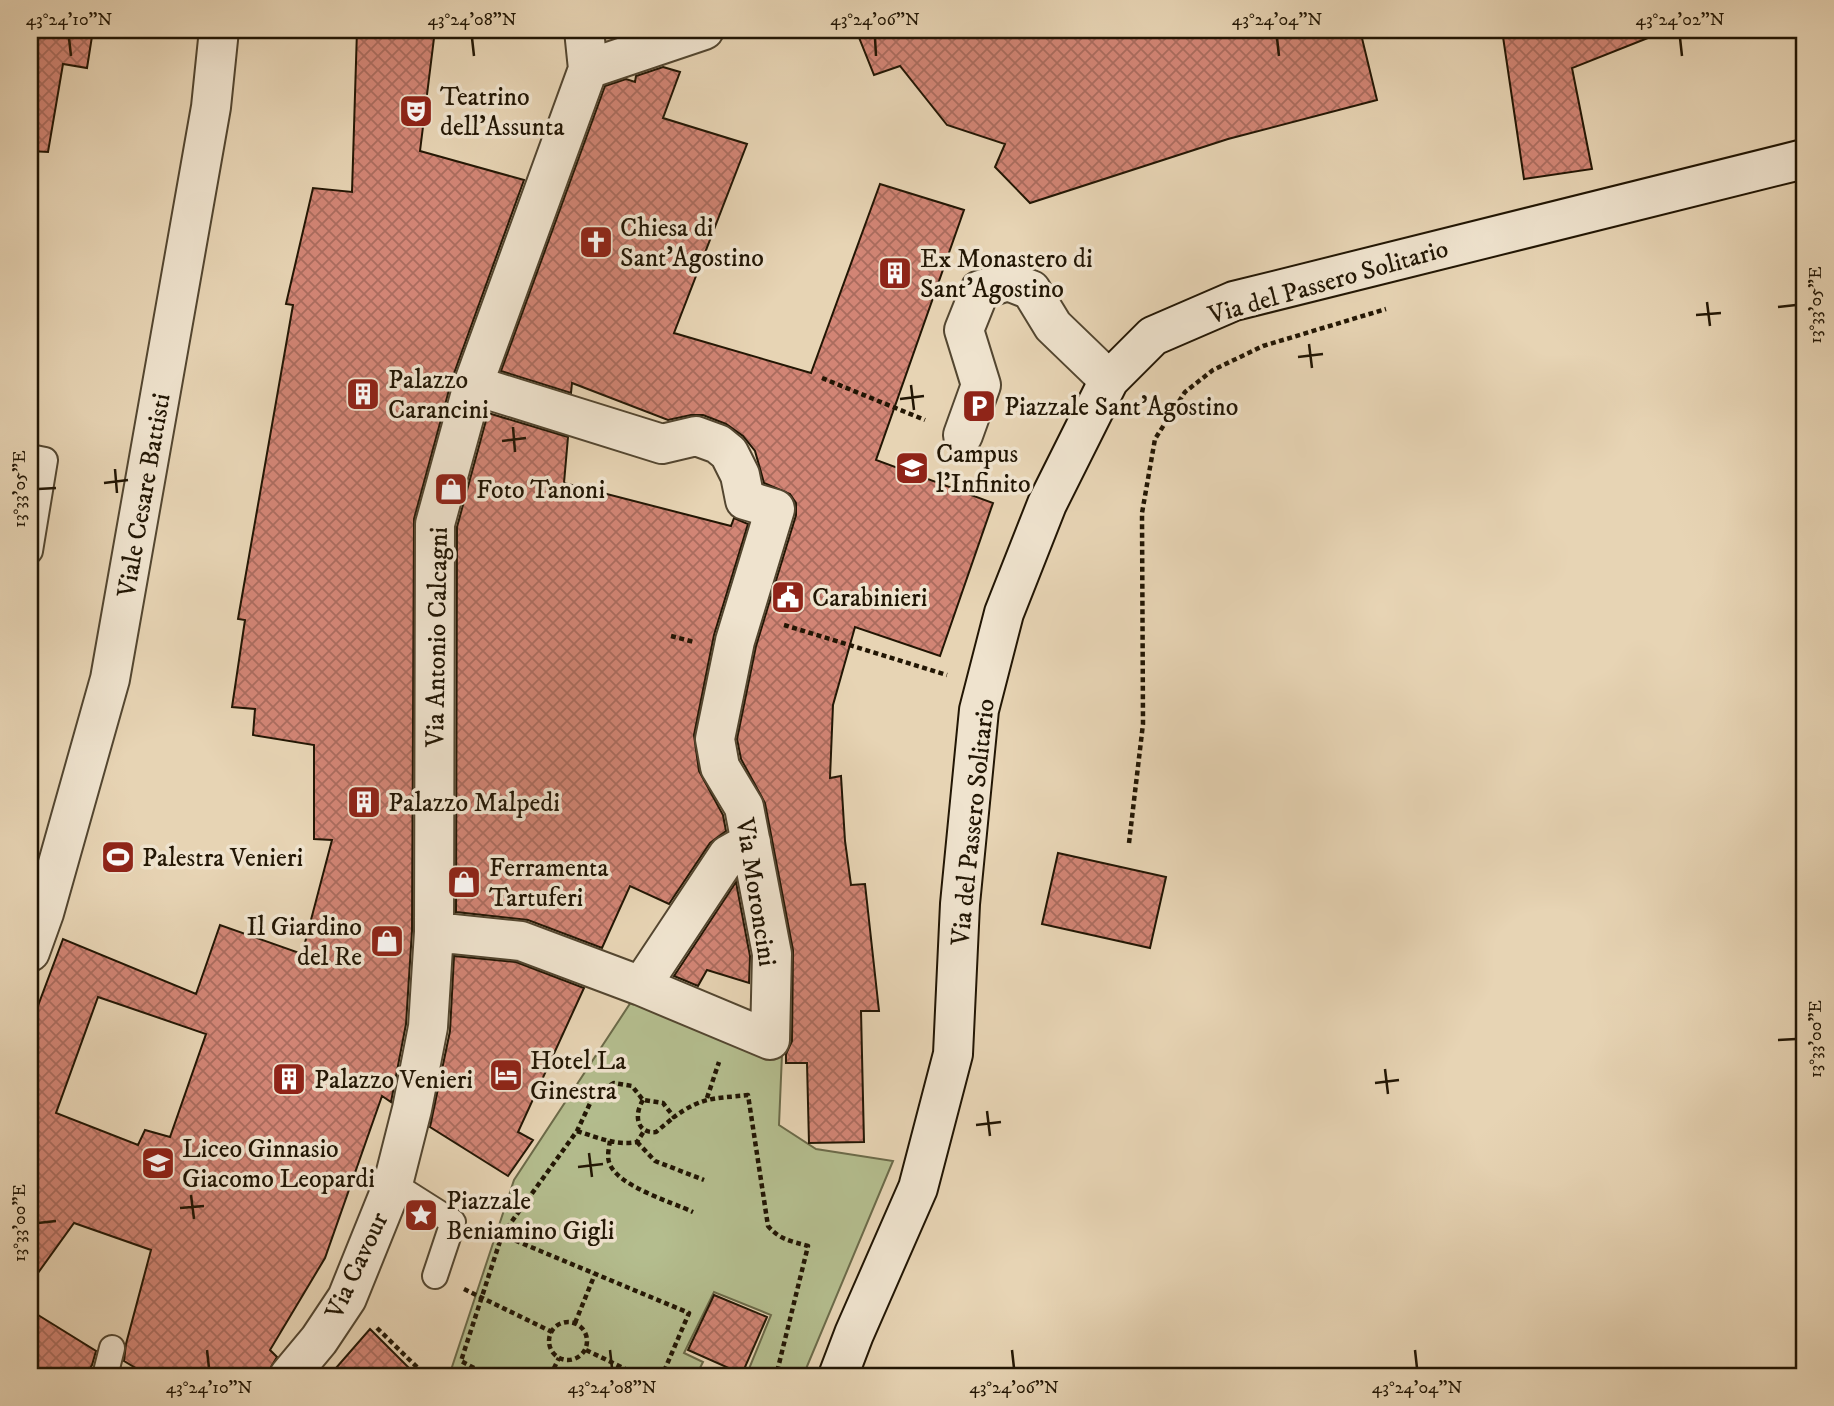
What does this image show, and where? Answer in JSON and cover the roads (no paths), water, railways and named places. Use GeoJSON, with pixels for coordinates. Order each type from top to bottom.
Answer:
{"type":"FeatureCollection","features":[{"type":"Feature","properties":{"kind":"street","name":"Viale Cesare Battisti"},"geometry":{"type":"LineString","coordinates":[[30,952],[44,913],[110,679],[211,107],[219,30]]}},
{"type":"Feature","properties":{"kind":"street"},"geometry":{"type":"LineString","coordinates":[[584,30],[588,69],[704,30]]}},
{"type":"Feature","properties":{"kind":"street","name":"Via Antonio Calcagni"},"geometry":{"type":"LineString","coordinates":[[393,1184],[412,1110],[428,1027],[434,932],[435,524],[473,385],[588,69]]}},
{"type":"Feature","properties":{"kind":"street","name":"Via del Passero Solitario"},"geometry":{"type":"LineString","coordinates":[[838,1376],[918,1188],[953,1054],[960,904],[979,710],[1004,613],[1047,504],[1109,380],[1153,336],[1234,301],[1804,159]]}},
{"type":"Feature","properties":{"kind":"street"},"geometry":{"type":"LineString","coordinates":[[963,435],[981,385],[964,330],[980,290],[1008,281],[1031,290],[1053,326],[1109,380]]}},
{"type":"Feature","properties":{"kind":"street","name":"Via Moroncini"},"geometry":{"type":"LineString","coordinates":[[434,932],[521,941],[641,986],[770,1040],[772,954],[744,807],[720,767],[715,738],[735,641],[775,509],[745,500],[740,475],[729,453],[718,444],[696,436],[662,444],[473,385]]}},
{"type":"Feature","properties":{"kind":"street"},"geometry":{"type":"LineString","coordinates":[[641,986],[728,855],[751,842]]}},
{"type":"Feature","properties":{"kind":"street","name":"Via Cavour"},"geometry":{"type":"LineString","coordinates":[[289,1376],[319,1340],[347,1298],[393,1184]]}},
{"type":"Feature","properties":{"kind":"lane"},"geometry":{"type":"LineString","coordinates":[[30,457],[46,460],[30,551]]}},
{"type":"Feature","properties":{"kind":"lane"},"geometry":{"type":"LineString","coordinates":[[393,1184],[453,1222],[435,1276]]}},
{"type":"Feature","properties":{"kind":"lane"},"geometry":{"type":"LineString","coordinates":[[105,1376],[112,1348]]}},
{"type":"Feature","properties":{"kind":"place","name":"Teatrino dell'Assunta"},"geometry":{"type":"Point","coordinates":[416,111]}},
{"type":"Feature","properties":{"kind":"place","name":"Chiesa di Sant'Agostino"},"geometry":{"type":"Point","coordinates":[596,242]}},
{"type":"Feature","properties":{"kind":"place","name":"Ex Monastero di Sant'Agostino"},"geometry":{"type":"Point","coordinates":[895,273]}},
{"type":"Feature","properties":{"kind":"place","name":"Palazzo Carancini"},"geometry":{"type":"Point","coordinates":[363,394]}},
{"type":"Feature","properties":{"kind":"place","name":"Piazzale Sant'Agostino"},"geometry":{"type":"Point","coordinates":[979,406]}},
{"type":"Feature","properties":{"kind":"place","name":"Campus l'Infinito"},"geometry":{"type":"Point","coordinates":[912,468]}},
{"type":"Feature","properties":{"kind":"place","name":"Foto Tanoni"},"geometry":{"type":"Point","coordinates":[451,489]}},
{"type":"Feature","properties":{"kind":"place","name":"Carabinieri"},"geometry":{"type":"Point","coordinates":[788,597]}},
{"type":"Feature","properties":{"kind":"place","name":"Palazzo Malpedi"},"geometry":{"type":"Point","coordinates":[364,802]}},
{"type":"Feature","properties":{"kind":"place","name":"Palestra Venieri"},"geometry":{"type":"Point","coordinates":[118,857]}},
{"type":"Feature","properties":{"kind":"place","name":"Ferramenta Tartuferi"},"geometry":{"type":"Point","coordinates":[464,882]}},
{"type":"Feature","properties":{"kind":"place","name":"Il Giardino del Re"},"geometry":{"type":"Point","coordinates":[387,941]}},
{"type":"Feature","properties":{"kind":"place","name":"Hotel La Ginestra"},"geometry":{"type":"Point","coordinates":[506,1075]}},
{"type":"Feature","properties":{"kind":"place","name":"Palazzo Venieri"},"geometry":{"type":"Point","coordinates":[289,1079]}},
{"type":"Feature","properties":{"kind":"place","name":"Liceo Ginnasio Giacomo Leopardi"},"geometry":{"type":"Point","coordinates":[158,1163]}},
{"type":"Feature","properties":{"kind":"place","name":"Piazzale Beniamino Gigli"},"geometry":{"type":"Point","coordinates":[421,1215]}}]}
